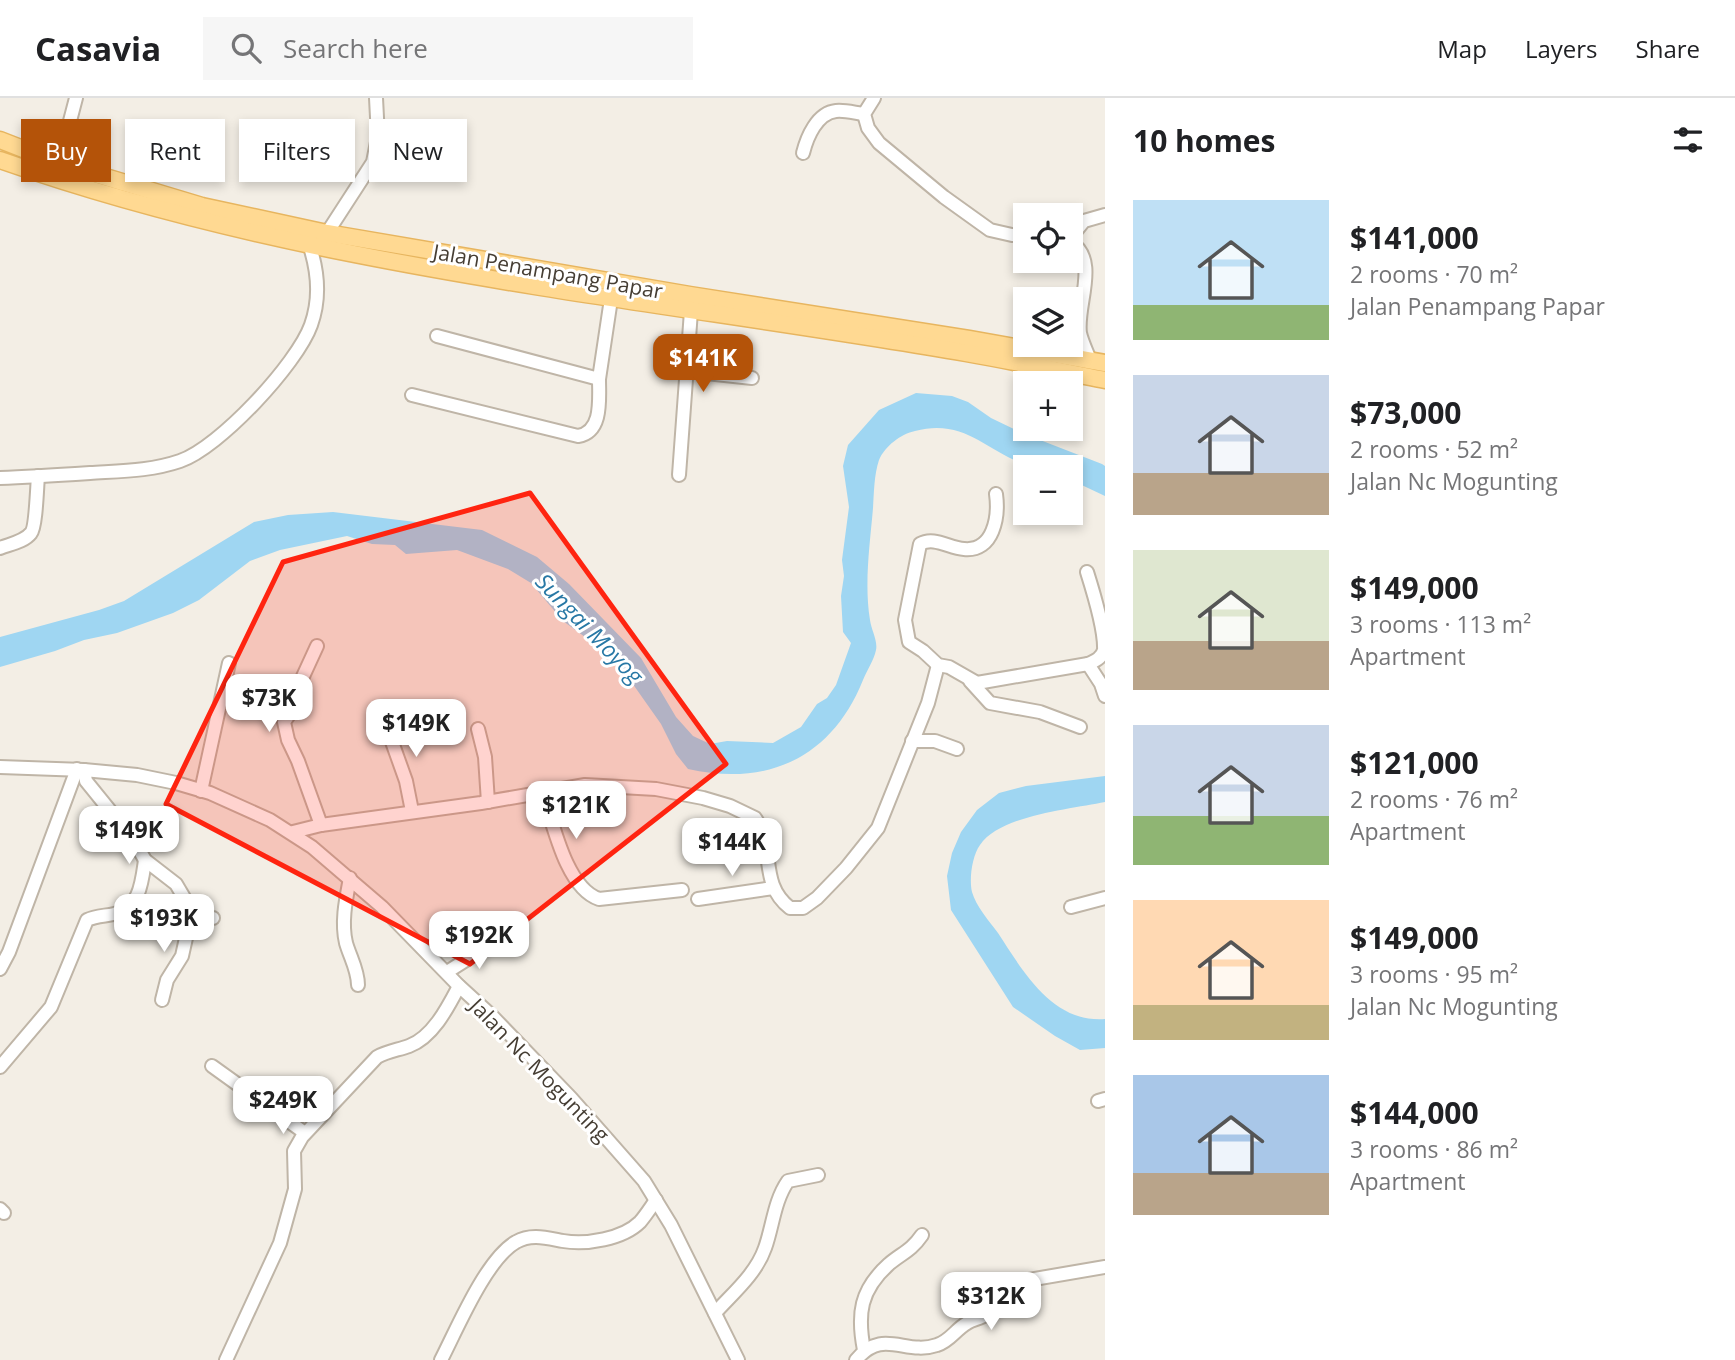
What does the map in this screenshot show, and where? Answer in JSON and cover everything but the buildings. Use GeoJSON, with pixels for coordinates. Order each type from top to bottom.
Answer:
{"type":"FeatureCollection","features":[{"type":"Feature","properties":{"kind":"main road","name":"Jalan Penampang Papar"},"geometry":{"type":"LineString","coordinates":[[0,140],[21,148]]}},
{"type":"Feature","properties":{"kind":"main road","name":"Jalan Penampang Papar"},"geometry":{"type":"LineString","coordinates":[[0,160],[68,184],[204,222],[310,247],[611,299],[967,353],[1105,380]]}},
{"type":"Feature","properties":{"kind":"main road","name":"Jalan Penampang Papar"},"geometry":{"type":"LineString","coordinates":[[111,179],[202,206],[327,233],[1098,362]]}},
{"type":"Feature","properties":{"kind":"street"},"geometry":{"type":"LineString","coordinates":[[71,119],[76,98]]}},
{"type":"Feature","properties":{"kind":"street"},"geometry":{"type":"LineString","coordinates":[[327,233],[373,162],[378,136],[376,98]]}},
{"type":"Feature","properties":{"kind":"street"},"geometry":{"type":"LineString","coordinates":[[874,98],[864,114],[868,128],[879,143],[944,197],[990,230],[1013,235]]}},
{"type":"Feature","properties":{"kind":"street"},"geometry":{"type":"LineString","coordinates":[[803,153],[813,128],[827,114],[837,111],[864,114]]}},
{"type":"Feature","properties":{"kind":"street"},"geometry":{"type":"LineString","coordinates":[[1083,222],[1105,215]]}},
{"type":"Feature","properties":{"kind":"street"},"geometry":{"type":"LineString","coordinates":[[0,478],[160,467],[189,458],[212,443],[271,384],[308,333],[316,306],[315,263],[310,247]]}},
{"type":"Feature","properties":{"kind":"street"},"geometry":{"type":"LineString","coordinates":[[1083,257],[1080,333],[1098,362]]}},
{"type":"Feature","properties":{"kind":"street"},"geometry":{"type":"LineString","coordinates":[[412,395],[578,436],[586,435],[594,428],[597,415],[599,379],[611,299]]}},
{"type":"Feature","properties":{"kind":"street"},"geometry":{"type":"LineString","coordinates":[[679,475],[691,311]]}},
{"type":"Feature","properties":{"kind":"street"},"geometry":{"type":"LineString","coordinates":[[437,336],[599,379]]}},
{"type":"Feature","properties":{"kind":"street"},"geometry":{"type":"LineString","coordinates":[[688,371],[752,378]]}},
{"type":"Feature","properties":{"kind":"street"},"geometry":{"type":"LineString","coordinates":[[0,548],[22,540],[35,526],[38,476]]}},
{"type":"Feature","properties":{"kind":"street"},"geometry":{"type":"LineString","coordinates":[[996,494],[992,535],[979,546],[961,549],[930,541],[920,544],[905,620],[906,637],[937,665],[949,667],[970,681],[990,703],[1040,712],[1080,727]]}},
{"type":"Feature","properties":{"kind":"street"},"geometry":{"type":"LineString","coordinates":[[970,681],[985,683],[1088,664],[1101,656],[1105,645],[1099,611],[1087,572]]}},
{"type":"Feature","properties":{"kind":"street"},"geometry":{"type":"LineString","coordinates":[[317,646],[300,683],[295,706],[284,722],[288,740],[321,825]]}},
{"type":"Feature","properties":{"kind":"street"},"geometry":{"type":"LineString","coordinates":[[201,791],[229,663]]}},
{"type":"Feature","properties":{"kind":"street"},"geometry":{"type":"LineString","coordinates":[[1088,664],[1105,696]]}},
{"type":"Feature","properties":{"kind":"street"},"geometry":{"type":"LineString","coordinates":[[293,832],[321,825],[488,802],[585,785],[656,789],[703,798],[730,806],[755,818],[765,841],[773,888],[777,896],[790,908],[803,908],[817,898],[846,868],[878,828],[928,703],[937,665]]}},
{"type":"Feature","properties":{"kind":"street"},"geometry":{"type":"LineString","coordinates":[[391,709],[391,739],[406,781],[412,811]]}},
{"type":"Feature","properties":{"kind":"street"},"geometry":{"type":"LineString","coordinates":[[478,729],[485,757],[488,802]]}},
{"type":"Feature","properties":{"kind":"street"},"geometry":{"type":"LineString","coordinates":[[912,741],[935,741],[957,749]]}},
{"type":"Feature","properties":{"kind":"street","name":"Jalan Nc Mogunting"},"geometry":{"type":"LineString","coordinates":[[0,767],[80,769],[137,775],[201,791],[243,807],[293,832],[350,878],[493,1017],[571,1098],[644,1181],[671,1225],[738,1360]]}},
{"type":"Feature","properties":{"kind":"street"},"geometry":{"type":"LineString","coordinates":[[80,769],[86,781],[133,839],[145,860],[176,884],[192,911],[205,918],[213,918]]}},
{"type":"Feature","properties":{"kind":"street"},"geometry":{"type":"LineString","coordinates":[[0,969],[80,769]]}},
{"type":"Feature","properties":{"kind":"street"},"geometry":{"type":"LineString","coordinates":[[543,793],[565,858],[590,896],[599,899],[682,890]]}},
{"type":"Feature","properties":{"kind":"street"},"geometry":{"type":"LineString","coordinates":[[0,1067],[51,1007],[87,920],[119,913],[130,907],[138,894],[145,860]]}},
{"type":"Feature","properties":{"kind":"street"},"geometry":{"type":"LineString","coordinates":[[350,878],[344,910],[344,934],[358,975],[358,985]]}},
{"type":"Feature","properties":{"kind":"street"},"geometry":{"type":"LineString","coordinates":[[698,899],[773,888]]}},
{"type":"Feature","properties":{"kind":"street"},"geometry":{"type":"LineString","coordinates":[[1071,907],[1105,898]]}},
{"type":"Feature","properties":{"kind":"street"},"geometry":{"type":"LineString","coordinates":[[162,1000],[167,980],[182,956],[192,911]]}},
{"type":"Feature","properties":{"kind":"street"},"geometry":{"type":"LineString","coordinates":[[447,972],[467,960],[488,939]]}},
{"type":"Feature","properties":{"kind":"street"},"geometry":{"type":"LineString","coordinates":[[226,1360],[280,1243],[295,1189],[294,1151],[305,1133],[377,1057],[421,1039],[447,1010],[459,986]]}},
{"type":"Feature","properties":{"kind":"street"},"geometry":{"type":"LineString","coordinates":[[212,1066],[305,1133]]}},
{"type":"Feature","properties":{"kind":"street"},"geometry":{"type":"LineString","coordinates":[[715,1313],[753,1272],[765,1249],[782,1190],[788,1181],[818,1175]]}},
{"type":"Feature","properties":{"kind":"street"},"geometry":{"type":"LineString","coordinates":[[441,1360],[485,1277],[514,1242],[537,1236],[572,1242],[607,1238],[625,1232],[639,1223],[656,1200]]}},
{"type":"Feature","properties":{"kind":"street"},"geometry":{"type":"LineString","coordinates":[[860,1355],[863,1298],[868,1288],[888,1265],[914,1247],[922,1235]]}},
{"type":"Feature","properties":{"kind":"street"},"geometry":{"type":"LineString","coordinates":[[860,1355],[880,1343],[917,1348],[935,1346],[950,1339],[965,1324],[987,1314],[993,1299],[1005,1284],[1105,1267]]}},
{"type":"Feature","properties":{"kind":"highlighted area"},"geometry":{"type":"Polygon","coordinates":[[[530,493],[726,764],[470,964],[166,804],[283,562],[530,493]]]}},
{"type":"Feature","properties":{"kind":"water","name":"Sungai Moyog"},"geometry":{"type":"Polygon","coordinates":[[[916,393],[952,396],[968,402],[1013,429],[1013,441],[1043,441],[1079,455],[1013,455],[1013,460],[964,433],[933,428],[904,435],[885,450],[879,460],[874,484],[868,578],[868,606],[876,646],[874,658],[850,707],[834,729],[815,747],[794,760],[771,769],[745,774],[718,774],[688,769],[630,680],[603,650],[563,621],[531,583],[508,569],[457,550],[406,554],[395,545],[372,544],[347,536],[280,550],[250,561],[199,600],[173,613],[117,633],[84,640],[0,667],[0,637],[124,601],[254,522],[288,515],[333,512],[482,530],[537,557],[569,584],[641,658],[676,717],[693,736],[710,744],[727,741],[773,743],[801,727],[817,704],[827,698],[836,685],[851,643],[843,632],[841,596],[844,576],[842,560],[849,507],[843,466],[848,445],[879,410],[916,393]]]}},
{"type":"Feature","properties":{"kind":"water"},"geometry":{"type":"Polygon","coordinates":[[[1083,457],[1105,466],[1105,496],[1083,486],[1083,457]]]}},
{"type":"Feature","properties":{"kind":"water"},"geometry":{"type":"Polygon","coordinates":[[[1105,776],[1105,802],[1038,815],[1003,827],[980,845],[971,874],[972,892],[980,908],[1041,992],[1069,1013],[1086,1018],[1105,1019],[1105,1048],[1080,1050],[1013,1007],[951,910],[947,876],[952,853],[961,832],[977,810],[999,793],[1026,786],[1105,776]]]}}]}
